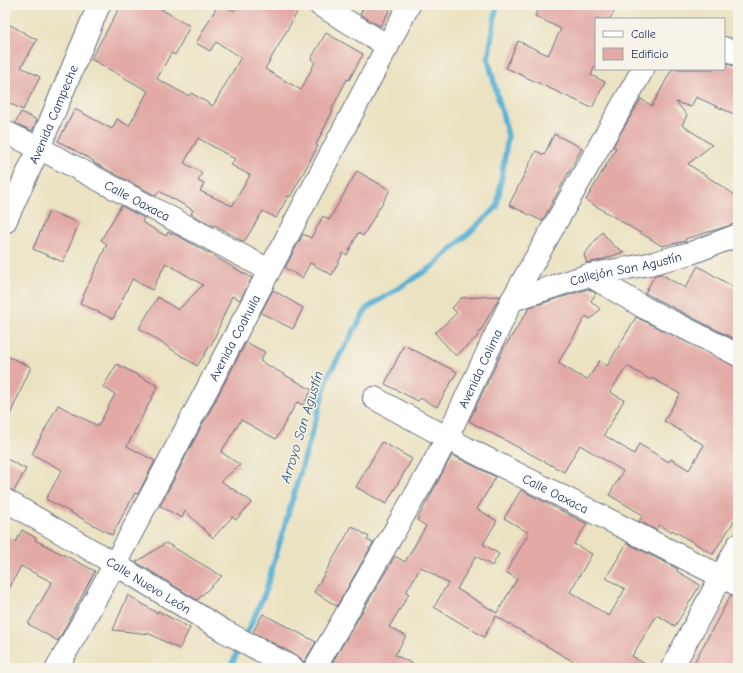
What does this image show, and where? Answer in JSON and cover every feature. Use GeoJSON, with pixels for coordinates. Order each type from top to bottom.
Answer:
{"type":"FeatureCollection","features":[{"type":"Feature","properties":{"kind":"street","name":"Avenida Campeche"},"geometry":{"type":"LineString","coordinates":[[5,222],[39,148],[99,5]]}},
{"type":"Feature","properties":{"kind":"street"},"geometry":{"type":"LineString","coordinates":[[320,5],[388,46]]}},
{"type":"Feature","properties":{"kind":"street","name":"Avenida Coahuila"},"geometry":{"type":"LineString","coordinates":[[57,668],[115,564],[409,5]]}},
{"type":"Feature","properties":{"kind":"street"},"geometry":{"type":"LineString","coordinates":[[725,48],[738,55]]}},
{"type":"Feature","properties":{"kind":"street","name":"Avenida Colima"},"geometry":{"type":"LineString","coordinates":[[315,668],[447,438],[512,300],[642,70]]}},
{"type":"Feature","properties":{"kind":"street","name":"Calle Oaxaca"},"geometry":{"type":"LineString","coordinates":[[5,132],[39,148],[269,270]]}},
{"type":"Feature","properties":{"kind":"street","name":"Callejón San Agustín"},"geometry":{"type":"LineString","coordinates":[[512,300],[589,275],[649,264],[684,254],[738,235]]}},
{"type":"Feature","properties":{"kind":"street"},"geometry":{"type":"LineString","coordinates":[[589,275],[645,308],[738,355]]}},
{"type":"Feature","properties":{"kind":"street","name":"Calle Oaxaca"},"geometry":{"type":"LineString","coordinates":[[374,398],[447,438],[730,580]]}},
{"type":"Feature","properties":{"kind":"street","name":"Calle Nuevo León"},"geometry":{"type":"LineString","coordinates":[[5,500],[115,564],[224,631],[294,668]]}},
{"type":"Feature","properties":{"kind":"street"},"geometry":{"type":"LineString","coordinates":[[672,668],[730,580],[738,545]]}},
{"type":"Feature","properties":{"kind":"building"},"geometry":{"type":"Polygon","coordinates":[[[121,5],[154,5],[190,26],[175,55],[171,53],[157,79],[189,96],[191,93],[213,106],[241,57],[216,42],[210,51],[196,43],[218,5],[223,5],[234,11],[238,5],[291,5],[299,9],[265,69],[301,90],[315,62],[311,59],[326,33],[363,54],[349,80],[347,79],[316,145],[318,146],[290,197],[288,196],[276,218],[263,211],[244,242],[215,225],[214,226],[191,214],[193,210],[159,191],[156,196],[58,141],[75,109],[112,129],[117,119],[129,126],[148,91],[91,59],[121,5]],[[198,138],[184,163],[202,173],[198,181],[204,184],[200,191],[232,206],[250,175],[231,165],[235,159],[198,138]]]}},
{"type":"Feature","properties":{"kind":"building"},"geometry":{"type":"Polygon","coordinates":[[[365,5],[382,5],[390,10],[380,26],[360,14],[365,5]]]}},
{"type":"Feature","properties":{"kind":"building"},"geometry":{"type":"Polygon","coordinates":[[[540,5],[618,5],[611,18],[595,18],[595,66],[591,75],[605,82],[592,108],[506,68],[518,41],[548,55],[561,29],[535,16],[540,5]]]}},
{"type":"Feature","properties":{"kind":"building"},"geometry":{"type":"Polygon","coordinates":[[[5,22],[37,40],[21,67],[40,77],[23,110],[5,101],[5,22]]]}},
{"type":"Feature","properties":{"kind":"building"},"geometry":{"type":"Polygon","coordinates":[[[725,62],[738,68],[738,116],[696,97],[691,107],[676,102],[687,115],[682,125],[712,145],[688,164],[738,197],[738,223],[685,239],[686,241],[662,246],[586,200],[616,148],[613,146],[641,99],[652,106],[671,70],[725,70],[725,62]]]}},
{"type":"Feature","properties":{"kind":"building"},"geometry":{"type":"Polygon","coordinates":[[[21,112],[37,120],[32,131],[15,123],[21,112]]]}},
{"type":"Feature","properties":{"kind":"building"},"geometry":{"type":"Polygon","coordinates":[[[554,134],[582,148],[542,221],[509,205],[536,151],[544,155],[554,134]]]}},
{"type":"Feature","properties":{"kind":"building"},"geometry":{"type":"Polygon","coordinates":[[[357,171],[390,190],[363,236],[358,233],[347,255],[343,253],[332,275],[310,263],[302,278],[285,268],[303,234],[311,238],[323,216],[329,220],[357,171]]]}},
{"type":"Feature","properties":{"kind":"building"},"geometry":{"type":"Polygon","coordinates":[[[121,206],[144,218],[142,222],[166,236],[168,232],[180,237],[252,278],[240,300],[232,296],[213,341],[197,366],[139,328],[158,297],[178,310],[203,285],[166,263],[152,290],[132,279],[113,319],[80,303],[107,244],[101,240],[121,206]]]}},
{"type":"Feature","properties":{"kind":"building"},"geometry":{"type":"Polygon","coordinates":[[[49,211],[79,223],[63,262],[33,249],[49,211]]]}},
{"type":"Feature","properties":{"kind":"building"},"geometry":{"type":"Polygon","coordinates":[[[602,232],[614,246],[624,252],[587,263],[584,255],[602,232]]]}},
{"type":"Feature","properties":{"kind":"building"},"geometry":{"type":"Polygon","coordinates":[[[698,266],[738,290],[738,341],[645,293],[655,275],[661,274],[685,288],[698,266]]]}},
{"type":"Feature","properties":{"kind":"building"},"geometry":{"type":"Polygon","coordinates":[[[588,289],[596,293],[591,301],[600,309],[591,319],[586,316],[558,363],[585,379],[588,379],[599,361],[607,366],[636,317],[738,367],[738,515],[713,554],[672,530],[671,532],[659,525],[656,530],[639,521],[643,515],[609,495],[623,471],[580,445],[564,472],[469,421],[504,348],[530,307],[588,289]],[[627,366],[610,392],[624,400],[604,435],[634,454],[639,444],[669,462],[671,459],[689,470],[704,445],[664,421],[680,394],[652,378],[651,380],[627,366]]]}},
{"type":"Feature","properties":{"kind":"building"},"geometry":{"type":"Polygon","coordinates":[[[273,290],[303,308],[293,329],[261,313],[273,290]]]}},
{"type":"Feature","properties":{"kind":"building"},"geometry":{"type":"Polygon","coordinates":[[[500,296],[477,337],[456,356],[435,333],[457,313],[452,308],[461,298],[500,296]]]}},
{"type":"Feature","properties":{"kind":"building"},"geometry":{"type":"Polygon","coordinates":[[[246,342],[265,352],[260,361],[312,390],[303,405],[297,402],[276,439],[241,420],[221,452],[240,465],[221,481],[252,502],[236,520],[232,517],[213,538],[185,511],[182,518],[160,506],[203,423],[210,414],[209,413],[246,342]]]}},
{"type":"Feature","properties":{"kind":"building"},"geometry":{"type":"Polygon","coordinates":[[[404,345],[457,372],[437,407],[420,398],[418,401],[385,384],[404,345]]]}},
{"type":"Feature","properties":{"kind":"building"},"geometry":{"type":"Polygon","coordinates":[[[5,355],[31,367],[5,426],[5,355]]]}},
{"type":"Feature","properties":{"kind":"building"},"geometry":{"type":"Polygon","coordinates":[[[117,364],[158,386],[127,446],[155,461],[138,494],[135,493],[112,535],[46,499],[62,470],[32,454],[58,405],[98,426],[115,394],[103,387],[117,364]]]}},
{"type":"Feature","properties":{"kind":"building"},"geometry":{"type":"Polygon","coordinates":[[[382,442],[412,459],[386,504],[356,487],[382,442]]]}},
{"type":"Feature","properties":{"kind":"building"},"geometry":{"type":"Polygon","coordinates":[[[452,455],[496,477],[477,509],[497,521],[483,544],[499,554],[492,566],[476,556],[457,589],[497,613],[517,579],[506,572],[529,533],[504,518],[521,490],[587,524],[574,544],[592,554],[570,592],[609,616],[625,589],[606,578],[627,543],[678,569],[677,571],[700,585],[675,626],[657,615],[632,656],[651,668],[584,668],[496,616],[484,637],[434,607],[448,583],[421,567],[406,592],[409,594],[389,627],[406,636],[395,655],[421,668],[329,668],[395,556],[405,562],[426,526],[417,520],[452,455]]]}},
{"type":"Feature","properties":{"kind":"building"},"geometry":{"type":"Polygon","coordinates":[[[5,458],[26,469],[14,491],[5,488],[5,458]]]}},
{"type":"Feature","properties":{"kind":"building"},"geometry":{"type":"Polygon","coordinates":[[[352,526],[369,537],[367,540],[373,543],[337,606],[314,592],[352,526]]]}},
{"type":"Feature","properties":{"kind":"building"},"geometry":{"type":"Polygon","coordinates":[[[22,530],[36,538],[35,540],[95,571],[58,641],[28,624],[52,582],[21,566],[5,596],[5,536],[16,542],[22,530]]]}},
{"type":"Feature","properties":{"kind":"building"},"geometry":{"type":"Polygon","coordinates":[[[166,543],[222,576],[197,600],[136,562],[166,543]]]}},
{"type":"Feature","properties":{"kind":"building"},"geometry":{"type":"Polygon","coordinates":[[[128,595],[157,613],[158,611],[190,628],[179,649],[150,634],[113,630],[128,595]]]}},
{"type":"Feature","properties":{"kind":"building"},"geometry":{"type":"Polygon","coordinates":[[[731,595],[738,597],[738,660],[734,668],[691,668],[731,595]]]}},
{"type":"Feature","properties":{"kind":"building"},"geometry":{"type":"Polygon","coordinates":[[[263,614],[316,642],[304,662],[299,657],[253,632],[263,614]]]}},
{"type":"Feature","properties":{"kind":"waterway","name":"Arroyo San Agustín"},"geometry":{"type":"LineString","coordinates":[[245,637],[265,593],[329,374],[367,308],[432,267],[497,207],[508,136],[488,59],[497,5]]}},
{"type":"Feature","properties":{"kind":"waterway","name":"Arroyo San Agustín"},"geometry":{"type":"LineString","coordinates":[[214,668],[231,666],[241,644]]}}]}
